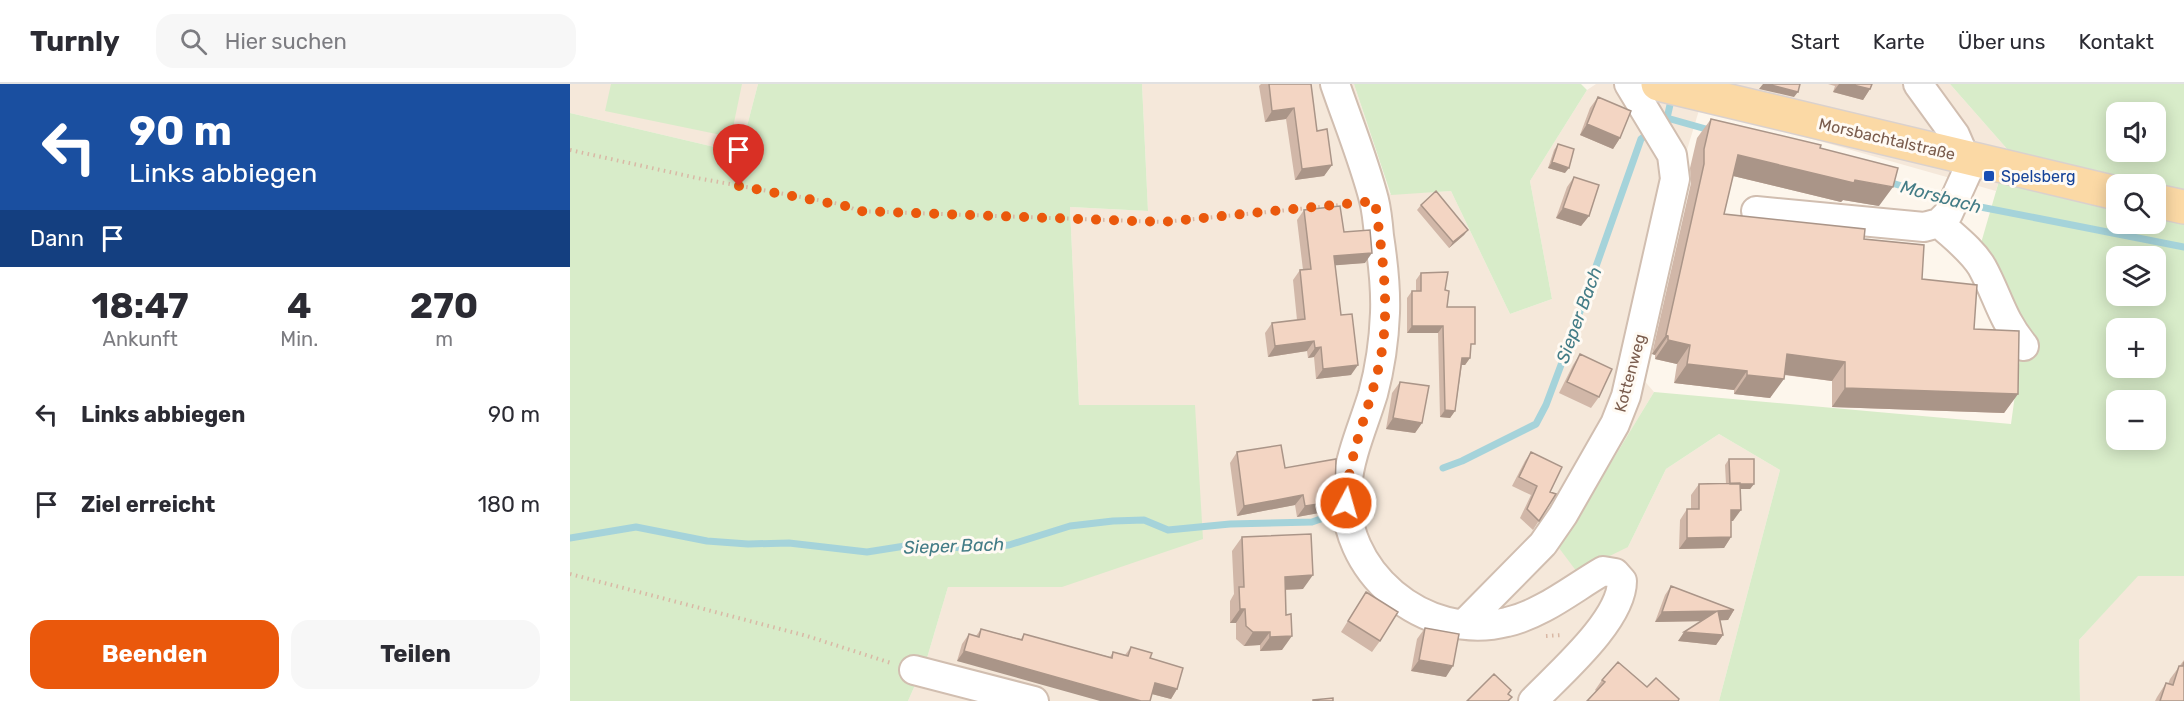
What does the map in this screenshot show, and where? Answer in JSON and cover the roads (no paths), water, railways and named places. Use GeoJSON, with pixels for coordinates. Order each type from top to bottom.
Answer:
{"type":"FeatureCollection","features":[{"type":"Feature","properties":{"kind":"main road","name":"Morsbachtalstraße"},"geometry":{"type":"LineString","coordinates":[[1658,84],[1967,168],[2106,191]]}},
{"type":"Feature","properties":{"kind":"main road"},"geometry":{"type":"LineString","coordinates":[[2166,203],[2184,207]]}},
{"type":"Feature","properties":{"kind":"street"},"geometry":{"type":"LineString","coordinates":[[1335,84],[1375,201],[1385,277],[1381,358],[1352,460],[1346,503],[1349,524],[1356,546],[1371,572],[1392,595],[1416,611],[1435,618],[1486,626],[1530,616],[1603,571],[1615,573],[1622,581],[1622,592],[1615,610],[1599,631],[1533,701]]}},
{"type":"Feature","properties":{"kind":"street","name":"Kottenweg"},"geometry":{"type":"LineString","coordinates":[[1464,624],[1543,544],[1563,515],[1615,424],[1626,396],[1675,179],[1672,155],[1629,84]]}},
{"type":"Feature","properties":{"kind":"street"},"geometry":{"type":"LineString","coordinates":[[1756,211],[1924,227],[1944,218],[1967,168],[1955,135],[1918,84]]}},
{"type":"Feature","properties":{"kind":"street"},"geometry":{"type":"LineString","coordinates":[[1944,218],[1982,267],[2010,330],[2024,346]]}},
{"type":"Feature","properties":{"kind":"street"},"geometry":{"type":"LineString","coordinates":[[914,670],[1034,701]]}},
{"type":"Feature","properties":{"kind":"waterway","name":"Morsbach"},"geometry":{"type":"LineString","coordinates":[[1672,96],[1667,118],[1713,131]]}},
{"type":"Feature","properties":{"kind":"waterway","name":"Sieper Bach"},"geometry":{"type":"LineString","coordinates":[[1443,468],[1536,424],[1546,405],[1564,357],[1641,139],[1651,131]]}},
{"type":"Feature","properties":{"kind":"waterway","name":"Morsbach"},"geometry":{"type":"LineString","coordinates":[[1885,181],[1946,199]]}},
{"type":"Feature","properties":{"kind":"waterway","name":"Morsbach"},"geometry":{"type":"LineString","coordinates":[[1960,203],[2184,247]]}},
{"type":"Feature","properties":{"kind":"waterway","name":"Sieper Bach"},"geometry":{"type":"LineString","coordinates":[[570,538],[636,527],[707,541],[748,544],[789,543],[867,552],[905,546],[973,548],[1009,545],[1070,526],[1113,521],[1144,520],[1168,530],[1230,524],[1312,522],[1335,514]]}},
{"type":"Feature","properties":{"kind":"place","name":"Spelsberg"},"geometry":{"type":"Point","coordinates":[1989,176]}}]}
